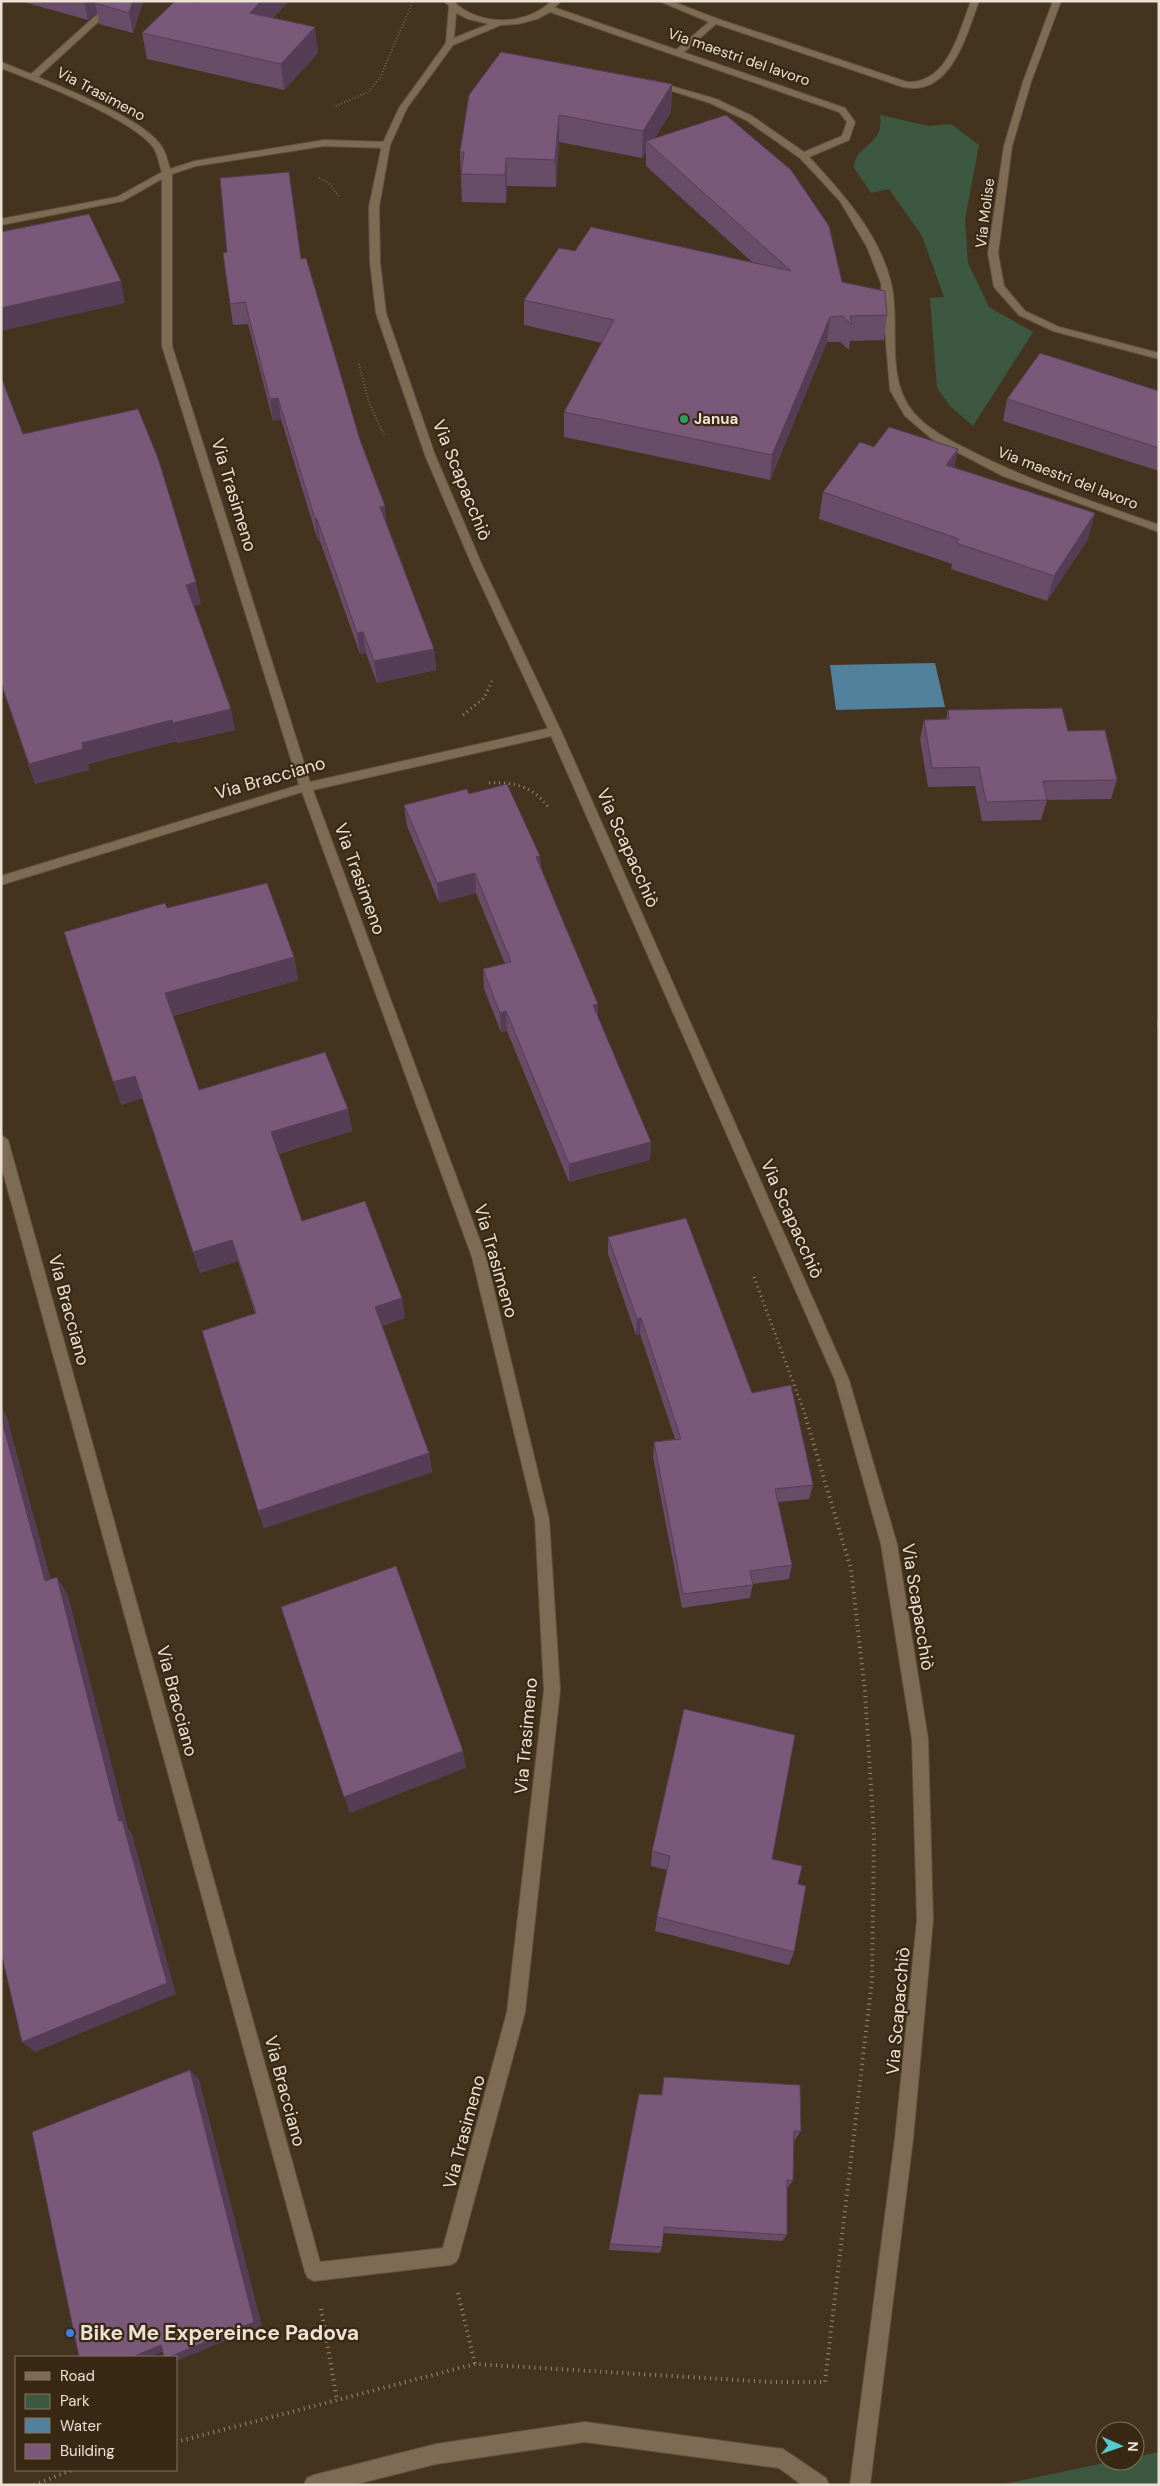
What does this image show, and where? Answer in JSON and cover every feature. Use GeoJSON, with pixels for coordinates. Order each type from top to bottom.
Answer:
{"type":"FeatureCollection","features":[{"type":"Feature","properties":{"kind":"street"},"geometry":{"type":"LineString","coordinates":[[33,77],[117,1]]}},
{"type":"Feature","properties":{"kind":"street"},"geometry":{"type":"LineString","coordinates":[[663,1],[715,21],[906,85],[923,85],[942,73],[975,1]]}},
{"type":"Feature","properties":{"kind":"street","name":"Via Molise"},"geometry":{"type":"LineString","coordinates":[[1057,1],[1027,82],[1008,146],[993,253],[999,287],[1022,313],[1056,329],[1159,356]]}},
{"type":"Feature","properties":{"kind":"street"},"geometry":{"type":"LineString","coordinates":[[450,5],[465,15],[482,20],[501,22]]}},
{"type":"Feature","properties":{"kind":"street"},"geometry":{"type":"LineString","coordinates":[[450,5],[450,43],[501,22],[535,17],[553,5]]}},
{"type":"Feature","properties":{"kind":"street","name":"Via maestri del lavoro"},"geometry":{"type":"LineString","coordinates":[[553,5],[842,110],[851,122],[846,138],[802,156]]}},
{"type":"Feature","properties":{"kind":"street"},"geometry":{"type":"LineString","coordinates":[[679,52],[715,21]]}},
{"type":"Feature","properties":{"kind":"street","name":"Via Scapacchiò"},"geometry":{"type":"LineString","coordinates":[[450,43],[403,108],[386,145],[374,207],[375,262],[381,313],[397,364],[430,455],[477,565],[555,731],[842,1380],[889,1544],[920,1739],[925,1920],[904,2140],[860,2485]]}},
{"type":"Feature","properties":{"kind":"street","name":"Via Trasimeno"},"geometry":{"type":"LineString","coordinates":[[1,65],[33,77],[133,126],[157,146],[167,173],[167,346],[306,786],[479,1257],[542,1519],[552,1690],[516,2012],[450,2256]]}},
{"type":"Feature","properties":{"kind":"street","name":"Via maestri del lavoro"},"geometry":{"type":"LineString","coordinates":[[641,81],[713,101],[749,118],[802,156],[844,200],[876,256],[886,283],[895,390],[909,414],[936,437],[1007,474],[1159,529]]}},
{"type":"Feature","properties":{"kind":"street"},"geometry":{"type":"LineString","coordinates":[[1,222],[120,199],[167,173],[195,164],[324,143],[386,145]]}},
{"type":"Feature","properties":{"kind":"street","name":"Via Bracciano"},"geometry":{"type":"LineString","coordinates":[[1,881],[306,786],[555,731]]}},
{"type":"Feature","properties":{"kind":"street","name":"Via Bracciano"},"geometry":{"type":"LineString","coordinates":[[1,1140],[314,2272]]}},
{"type":"Feature","properties":{"kind":"street"},"geometry":{"type":"LineString","coordinates":[[314,2272],[363,2268],[450,2256]]}},
{"type":"Feature","properties":{"kind":"street"},"geometry":{"type":"LineString","coordinates":[[314,2485],[436,2454],[584,2432],[783,2459],[819,2485]]}},
{"type":"Feature","properties":{"kind":"path"},"geometry":{"type":"LineString","coordinates":[[336,106],[368,92],[380,78],[414,1]]}},
{"type":"Feature","properties":{"kind":"path"},"geometry":{"type":"LineString","coordinates":[[489,783],[508,783],[526,786],[538,792],[552,815]]}},
{"type":"Feature","properties":{"kind":"path"},"geometry":{"type":"LineString","coordinates":[[178,2441],[475,2364],[770,2382],[825,2382],[872,1980],[874,1834],[865,1692],[851,1569],[803,1408],[753,1273]]}},
{"type":"Feature","properties":{"kind":"path"},"geometry":{"type":"LineString","coordinates":[[450,2256],[475,2364]]}},
{"type":"Feature","properties":{"kind":"path"},"geometry":{"type":"LineString","coordinates":[[314,2272],[337,2400]]}},
{"type":"Feature","properties":{"kind":"path"},"geometry":{"type":"LineString","coordinates":[[34,2485],[69,2471]]}},
{"type":"Feature","properties":{"kind":"green space"},"geometry":{"type":"Polygon","coordinates":[[[880,115],[929,126],[951,124],[979,145],[965,220],[968,263],[989,307],[1033,332],[973,426],[950,406],[937,388],[930,298],[944,297],[922,236],[889,189],[871,193],[854,168],[859,154],[878,133],[880,115]]]}},
{"type":"Feature","properties":{"kind":"green space"},"geometry":{"type":"Polygon","coordinates":[[[1159,2452],[1159,2485],[999,2485],[1095,2465],[1095,2471],[1145,2471],[1145,2455],[1159,2452]]]}},
{"type":"Feature","properties":{"kind":"water"},"geometry":{"type":"Polygon","coordinates":[[[935,663],[945,707],[836,710],[830,665],[935,663]]]}},
{"type":"Feature","properties":{"kind":"building"},"geometry":{"type":"Polygon","coordinates":[[[97,1],[133,1],[129,13],[95,3],[97,1]]]}},
{"type":"Feature","properties":{"kind":"building"},"geometry":{"type":"Polygon","coordinates":[[[175,1],[261,1],[250,13],[315,27],[281,64],[142,33],[175,1]]]}},
{"type":"Feature","properties":{"kind":"building"},"geometry":{"type":"Polygon","coordinates":[[[501,52],[672,84],[643,131],[559,115],[555,160],[506,158],[505,175],[461,174],[464,152],[460,152],[469,95],[501,52]]]}},
{"type":"Feature","properties":{"kind":"building"},"geometry":{"type":"Polygon","coordinates":[[[726,115],[791,170],[829,226],[842,282],[885,291],[887,315],[850,316],[852,325],[843,316],[830,317],[772,455],[564,412],[614,320],[524,300],[559,248],[575,251],[591,227],[791,271],[646,141],[726,115]]]}},
{"type":"Feature","properties":{"kind":"building"},"geometry":{"type":"Polygon","coordinates":[[[289,172],[301,259],[306,258],[360,440],[385,506],[380,507],[434,649],[374,661],[363,632],[357,633],[317,519],[315,519],[278,398],[270,399],[245,302],[230,304],[223,253],[227,252],[220,178],[289,172]]]}},
{"type":"Feature","properties":{"kind":"building"},"geometry":{"type":"Polygon","coordinates":[[[89,214],[121,281],[1,308],[1,232],[89,214]]]}},
{"type":"Feature","properties":{"kind":"building"},"geometry":{"type":"Polygon","coordinates":[[[1040,353],[1159,391],[1159,448],[1007,399],[1040,353]]]}},
{"type":"Feature","properties":{"kind":"building"},"geometry":{"type":"Polygon","coordinates":[[[1,377],[23,434],[138,409],[158,458],[196,582],[186,585],[231,709],[173,723],[172,720],[82,743],[83,749],[29,764],[1,683],[1,377]]]}},
{"type":"Feature","properties":{"kind":"building"},"geometry":{"type":"Polygon","coordinates":[[[889,427],[958,449],[946,465],[1095,513],[1054,576],[956,543],[959,539],[823,492],[860,442],[874,447],[889,427]]]}},
{"type":"Feature","properties":{"kind":"building"},"geometry":{"type":"Polygon","coordinates":[[[1062,708],[1068,731],[1105,730],[1117,780],[1043,781],[1047,800],[986,802],[979,767],[932,768],[924,720],[949,719],[948,710],[1062,708]]]}},
{"type":"Feature","properties":{"kind":"building"},"geometry":{"type":"Polygon","coordinates":[[[507,784],[540,856],[536,857],[598,1004],[593,1005],[651,1142],[569,1164],[506,1011],[500,1013],[483,969],[511,962],[475,873],[437,883],[404,805],[467,789],[469,794],[507,784]]]}},
{"type":"Feature","properties":{"kind":"building"},"geometry":{"type":"Polygon","coordinates":[[[267,883],[294,957],[165,993],[199,1090],[325,1052],[348,1109],[271,1132],[302,1221],[365,1201],[402,1298],[375,1307],[429,1453],[258,1511],[202,1331],[256,1313],[232,1240],[193,1252],[135,1076],[113,1082],[64,932],[165,903],[167,908],[267,883]]]}},
{"type":"Feature","properties":{"kind":"building"},"geometry":{"type":"Polygon","coordinates":[[[686,1218],[752,1393],[791,1385],[813,1485],[775,1489],[792,1565],[750,1571],[753,1585],[683,1594],[654,1442],[681,1439],[641,1318],[637,1319],[608,1237],[686,1218]]]}},
{"type":"Feature","properties":{"kind":"building"},"geometry":{"type":"Polygon","coordinates":[[[1,1417],[45,1581],[57,1577],[119,1821],[122,1820],[167,1983],[22,2042],[1,1952],[1,1417]]]}},
{"type":"Feature","properties":{"kind":"building"},"geometry":{"type":"Polygon","coordinates":[[[396,1566],[463,1751],[344,1797],[281,1607],[396,1566]]]}},
{"type":"Feature","properties":{"kind":"building"},"geometry":{"type":"Polygon","coordinates":[[[684,1709],[795,1735],[772,1859],[802,1866],[798,1884],[806,1886],[794,1952],[657,1917],[670,1856],[652,1851],[684,1709]]]}},
{"type":"Feature","properties":{"kind":"building"},"geometry":{"type":"Polygon","coordinates":[[[190,2070],[254,2322],[171,2356],[164,2356],[161,2345],[134,2356],[79,2356],[32,2132],[190,2070]]]}},
{"type":"Feature","properties":{"kind":"building"},"geometry":{"type":"Polygon","coordinates":[[[664,2077],[800,2085],[801,2131],[794,2131],[793,2181],[787,2180],[787,2235],[664,2227],[662,2247],[610,2244],[639,2094],[662,2095],[664,2077]]]}},
{"type":"Feature","properties":{"kind":"place","name":"Janua"},"geometry":{"type":"Point","coordinates":[684,419]}},
{"type":"Feature","properties":{"kind":"place","name":"Bike Me Expereince Padova"},"geometry":{"type":"Point","coordinates":[70,2333]}}]}
